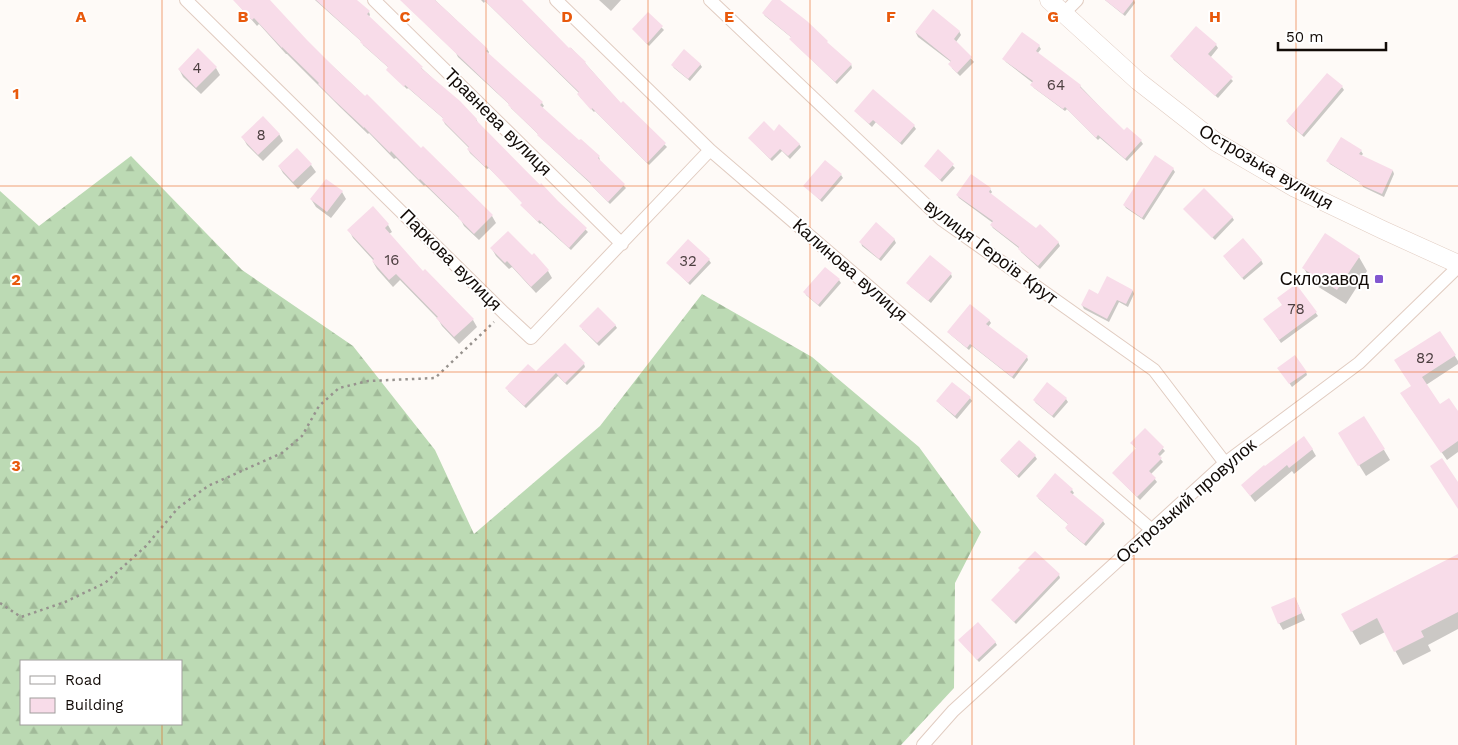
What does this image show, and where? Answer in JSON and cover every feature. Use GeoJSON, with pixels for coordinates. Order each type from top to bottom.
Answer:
{"type":"FeatureCollection","features":[{"type":"Feature","properties":{"kind":"main road","name":"Острозька вулиця"},"geometry":{"type":"LineString","coordinates":[[1049,0],[1138,81],[1216,142],[1296,188],[1458,265]]}},
{"type":"Feature","properties":{"kind":"street","name":"Паркова вулиця"},"geometry":{"type":"LineString","coordinates":[[186,0],[531,338],[710,150]]}},
{"type":"Feature","properties":{"kind":"street","name":"Травнева вулиця"},"geometry":{"type":"LineString","coordinates":[[374,0],[622,244]]}},
{"type":"Feature","properties":{"kind":"street","name":"Калинова вулиця"},"geometry":{"type":"LineString","coordinates":[[556,0],[710,150],[1152,530]]}},
{"type":"Feature","properties":{"kind":"street","name":"вулиця Героїв Крут"},"geometry":{"type":"LineString","coordinates":[[710,0],[941,219],[1154,370],[1225,463]]}},
{"type":"Feature","properties":{"kind":"street"},"geometry":{"type":"LineString","coordinates":[[1063,14],[1077,0]]}},
{"type":"Feature","properties":{"kind":"street","name":"Острозький провулок"},"geometry":{"type":"LineString","coordinates":[[923,745],[953,711],[1225,463],[1359,363],[1458,265]]}},
{"type":"Feature","properties":{"kind":"path"},"geometry":{"type":"LineString","coordinates":[[0,603],[21,617],[65,602],[105,582],[146,546],[178,508],[201,491],[208,486],[282,453],[302,436],[319,406],[339,388],[368,381],[435,378],[504,313]]}},
{"type":"Feature","properties":{"kind":"green space"},"geometry":{"type":"Polygon","coordinates":[[[131,156],[242,270],[353,346],[435,450],[474,534],[600,426],[702,294],[812,357],[919,447],[981,532],[955,583],[954,688],[901,745],[0,745],[0,191],[39,226],[131,156]]]}},
{"type":"Feature","properties":{"kind":"building"},"geometry":{"type":"Polygon","coordinates":[[[233,0],[270,0],[335,68],[365,96],[367,94],[421,148],[423,146],[493,215],[474,234],[420,179],[334,100],[254,18],[252,20],[233,0]]]}},
{"type":"Feature","properties":{"kind":"building"},"geometry":{"type":"Polygon","coordinates":[[[316,0],[357,0],[370,11],[367,14],[423,67],[421,68],[460,101],[476,120],[540,185],[541,183],[587,228],[569,248],[520,205],[522,203],[486,165],[485,167],[467,149],[469,147],[442,120],[443,118],[405,85],[404,87],[386,70],[388,67],[316,0]]]}},
{"type":"Feature","properties":{"kind":"building"},"geometry":{"type":"Polygon","coordinates":[[[400,0],[435,0],[488,49],[486,51],[543,102],[540,105],[600,156],[598,158],[625,184],[608,202],[591,183],[537,135],[509,104],[400,0]]]}},
{"type":"Feature","properties":{"kind":"building"},"geometry":{"type":"Polygon","coordinates":[[[484,0],[522,0],[569,48],[586,62],[621,103],[623,101],[666,143],[647,163],[592,108],[591,110],[577,94],[579,92],[484,0]]]}},
{"type":"Feature","properties":{"kind":"building"},"geometry":{"type":"Polygon","coordinates":[[[772,0],[780,0],[807,21],[852,64],[835,82],[789,39],[791,37],[762,13],[772,0]]]}},
{"type":"Feature","properties":{"kind":"building"},"geometry":{"type":"Polygon","coordinates":[[[1105,0],[1134,0],[1123,14],[1105,0]]]}},
{"type":"Feature","properties":{"kind":"building"},"geometry":{"type":"Polygon","coordinates":[[[933,9],[960,31],[954,39],[972,57],[957,73],[948,64],[951,61],[915,32],[933,9]]]}},
{"type":"Feature","properties":{"kind":"building"},"geometry":{"type":"Polygon","coordinates":[[[648,12],[663,26],[647,44],[632,29],[648,12]]]}},
{"type":"Feature","properties":{"kind":"building"},"geometry":{"type":"Polygon","coordinates":[[[1196,26],[1217,44],[1208,54],[1233,77],[1215,96],[1170,56],[1196,26]]]}},
{"type":"Feature","properties":{"kind":"building"},"geometry":{"type":"Polygon","coordinates":[[[1022,32],[1040,45],[1036,51],[1081,85],[1080,87],[1124,130],[1127,127],[1142,140],[1125,159],[1098,135],[1096,138],[1065,107],[1063,109],[1030,85],[1033,81],[1002,59],[1022,32]]]}},
{"type":"Feature","properties":{"kind":"building"},"geometry":{"type":"Polygon","coordinates":[[[198,48],[217,67],[196,88],[178,69],[198,48]]]}},
{"type":"Feature","properties":{"kind":"building"},"geometry":{"type":"Polygon","coordinates":[[[684,49],[701,64],[688,79],[671,65],[684,49]]]}},
{"type":"Feature","properties":{"kind":"building"},"geometry":{"type":"Polygon","coordinates":[[[1327,73],[1343,86],[1302,135],[1286,121],[1327,73]]]}},
{"type":"Feature","properties":{"kind":"building"},"geometry":{"type":"Polygon","coordinates":[[[873,89],[915,125],[900,143],[873,120],[869,124],[854,111],[873,89]]]}},
{"type":"Feature","properties":{"kind":"building"},"geometry":{"type":"Polygon","coordinates":[[[263,116],[280,134],[258,155],[241,137],[263,116]]]}},
{"type":"Feature","properties":{"kind":"building"},"geometry":{"type":"Polygon","coordinates":[[[764,121],[774,131],[779,124],[800,144],[788,156],[780,149],[770,159],[748,138],[764,121]]]}},
{"type":"Feature","properties":{"kind":"building"},"geometry":{"type":"Polygon","coordinates":[[[1341,137],[1362,150],[1359,154],[1393,170],[1382,194],[1359,184],[1360,182],[1326,161],[1341,137]]]}},
{"type":"Feature","properties":{"kind":"building"},"geometry":{"type":"Polygon","coordinates":[[[297,148],[312,164],[293,182],[278,166],[297,148]]]}},
{"type":"Feature","properties":{"kind":"building"},"geometry":{"type":"Polygon","coordinates":[[[938,149],[954,164],[940,180],[924,166],[938,149]]]}},
{"type":"Feature","properties":{"kind":"building"},"geometry":{"type":"Polygon","coordinates":[[[1155,155],[1174,168],[1142,218],[1123,205],[1155,155]]]}},
{"type":"Feature","properties":{"kind":"building"},"geometry":{"type":"Polygon","coordinates":[[[825,160],[842,174],[820,200],[803,186],[825,160]]]}},
{"type":"Feature","properties":{"kind":"building"},"geometry":{"type":"Polygon","coordinates":[[[971,174],[991,188],[989,192],[1036,228],[1040,224],[1059,242],[1038,266],[1018,249],[1019,247],[990,225],[993,221],[956,195],[971,174]]]}},
{"type":"Feature","properties":{"kind":"building"},"geometry":{"type":"Polygon","coordinates":[[[326,179],[343,191],[327,212],[310,199],[326,179]]]}},
{"type":"Feature","properties":{"kind":"building"},"geometry":{"type":"Polygon","coordinates":[[[1204,188],[1233,217],[1212,238],[1183,209],[1204,188]]]}},
{"type":"Feature","properties":{"kind":"building"},"geometry":{"type":"Polygon","coordinates":[[[373,206],[389,224],[385,228],[423,271],[425,269],[474,319],[454,337],[436,318],[438,317],[396,274],[389,280],[372,261],[374,259],[347,230],[373,206]]]}},
{"type":"Feature","properties":{"kind":"building"},"geometry":{"type":"Polygon","coordinates":[[[876,222],[895,239],[879,259],[859,242],[876,222]]]}},
{"type":"Feature","properties":{"kind":"building"},"geometry":{"type":"Polygon","coordinates":[[[508,231],[532,255],[534,253],[549,270],[531,287],[507,261],[505,263],[490,248],[508,231]]]}},
{"type":"Feature","properties":{"kind":"building"},"geometry":{"type":"Polygon","coordinates":[[[1325,233],[1360,256],[1337,290],[1302,268],[1325,233]]]}},
{"type":"Feature","properties":{"kind":"building"},"geometry":{"type":"Polygon","coordinates":[[[1243,238],[1262,260],[1242,278],[1223,256],[1243,238]]]}},
{"type":"Feature","properties":{"kind":"building"},"geometry":{"type":"Polygon","coordinates":[[[688,239],[710,259],[688,283],[666,263],[688,239]]]}},
{"type":"Feature","properties":{"kind":"building"},"geometry":{"type":"Polygon","coordinates":[[[930,255],[952,273],[928,301],[906,283],[930,255]]]}},
{"type":"Feature","properties":{"kind":"building"},"geometry":{"type":"Polygon","coordinates":[[[825,267],[840,279],[818,305],[803,292],[825,267]]]}},
{"type":"Feature","properties":{"kind":"building"},"geometry":{"type":"Polygon","coordinates":[[[1107,276],[1133,290],[1126,304],[1117,300],[1107,319],[1081,305],[1089,289],[1098,294],[1107,276]]]}},
{"type":"Feature","properties":{"kind":"building"},"geometry":{"type":"Polygon","coordinates":[[[1296,284],[1317,312],[1279,340],[1263,319],[1282,305],[1277,298],[1296,284]]]}},
{"type":"Feature","properties":{"kind":"building"},"geometry":{"type":"Polygon","coordinates":[[[970,304],[990,320],[986,324],[1028,356],[1012,377],[970,344],[967,348],[947,332],[970,304]]]}},
{"type":"Feature","properties":{"kind":"building"},"geometry":{"type":"Polygon","coordinates":[[[598,307],[616,325],[597,343],[579,326],[598,307]]]}},
{"type":"Feature","properties":{"kind":"building"},"geometry":{"type":"Polygon","coordinates":[[[1440,331],[1456,355],[1422,377],[1440,404],[1449,398],[1458,411],[1458,441],[1441,453],[1400,393],[1411,386],[1394,360],[1440,331]]]}},
{"type":"Feature","properties":{"kind":"building"},"geometry":{"type":"Polygon","coordinates":[[[565,343],[585,363],[565,383],[556,373],[524,406],[505,388],[528,364],[536,371],[565,343]]]}},
{"type":"Feature","properties":{"kind":"building"},"geometry":{"type":"Polygon","coordinates":[[[1295,355],[1307,372],[1289,384],[1277,368],[1295,355]]]}},
{"type":"Feature","properties":{"kind":"building"},"geometry":{"type":"Polygon","coordinates":[[[952,382],[971,397],[955,416],[936,401],[952,382]]]}},
{"type":"Feature","properties":{"kind":"building"},"geometry":{"type":"Polygon","coordinates":[[[1047,382],[1067,398],[1052,416],[1033,400],[1047,382]]]}},
{"type":"Feature","properties":{"kind":"building"},"geometry":{"type":"Polygon","coordinates":[[[1364,416],[1385,449],[1358,466],[1338,433],[1364,416]]]}},
{"type":"Feature","properties":{"kind":"building"},"geometry":{"type":"Polygon","coordinates":[[[1145,428],[1164,447],[1158,454],[1162,458],[1149,471],[1156,478],[1137,497],[1112,473],[1136,448],[1130,443],[1145,428]]]}},
{"type":"Feature","properties":{"kind":"building"},"geometry":{"type":"Polygon","coordinates":[[[1304,436],[1313,449],[1289,468],[1287,465],[1250,496],[1241,485],[1264,465],[1304,436]]]}},
{"type":"Feature","properties":{"kind":"building"},"geometry":{"type":"Polygon","coordinates":[[[1019,440],[1036,455],[1017,476],[1000,460],[1019,440]]]}},
{"type":"Feature","properties":{"kind":"building"},"geometry":{"type":"Polygon","coordinates":[[[1442,458],[1458,482],[1458,509],[1430,466],[1442,458]]]}},
{"type":"Feature","properties":{"kind":"building"},"geometry":{"type":"Polygon","coordinates":[[[1055,473],[1073,489],[1070,492],[1104,520],[1084,544],[1065,528],[1068,524],[1036,496],[1055,473]]]}},
{"type":"Feature","properties":{"kind":"building"},"geometry":{"type":"Polygon","coordinates":[[[1035,551],[1060,574],[1014,622],[991,600],[1020,570],[1018,568],[1035,551]]]}},
{"type":"Feature","properties":{"kind":"building"},"geometry":{"type":"Polygon","coordinates":[[[1458,554],[1458,612],[1421,631],[1424,637],[1394,652],[1377,618],[1351,632],[1341,614],[1458,554]]]}},
{"type":"Feature","properties":{"kind":"building"},"geometry":{"type":"Polygon","coordinates":[[[1295,597],[1302,613],[1278,624],[1271,607],[1295,597]]]}},
{"type":"Feature","properties":{"kind":"building"},"geometry":{"type":"Polygon","coordinates":[[[978,622],[996,642],[977,660],[958,640],[978,622]]]}},
{"type":"Feature","properties":{"kind":"place","name":"Склозавод"},"geometry":{"type":"Point","coordinates":[1379,279]}}]}
